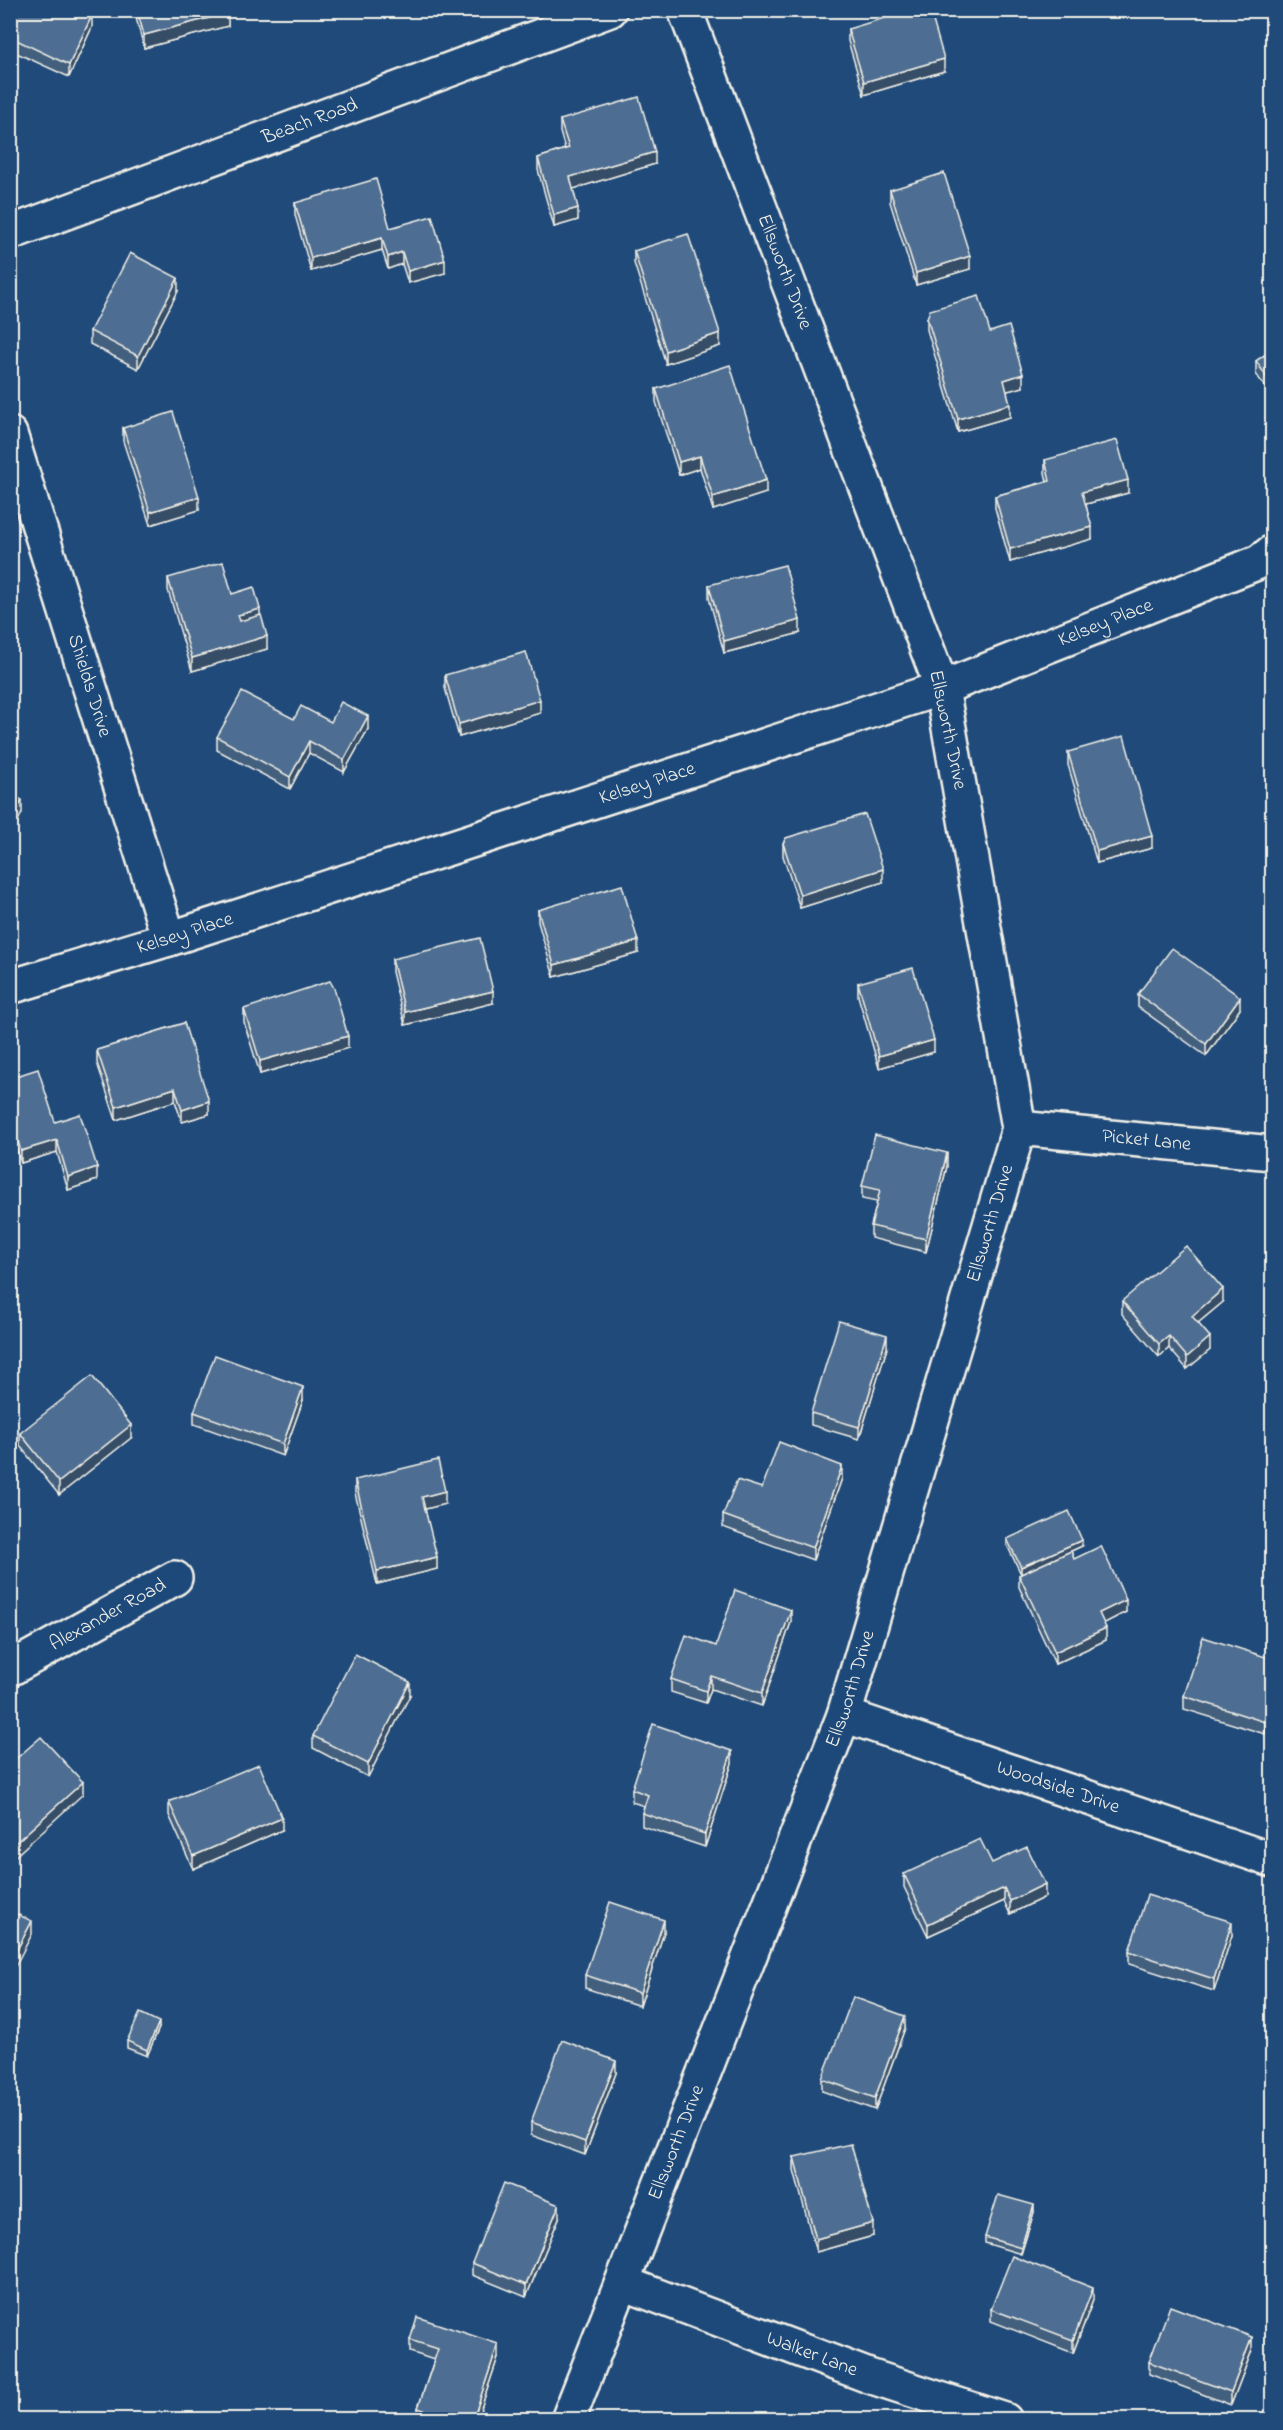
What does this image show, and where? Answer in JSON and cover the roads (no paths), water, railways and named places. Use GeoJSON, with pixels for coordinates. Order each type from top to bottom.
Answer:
{"type":"FeatureCollection","features":[{"type":"Feature","properties":{"kind":"street","name":"Beach Road"},"geometry":{"type":"LineString","coordinates":[[10,233],[610,10]]}},
{"type":"Feature","properties":{"kind":"street","name":"Ellsworth Drive"},"geometry":{"type":"LineString","coordinates":[[568,2420],[844,1715],[1019,1128],[942,688],[685,10]]}},
{"type":"Feature","properties":{"kind":"street","name":"Shields Drive"},"geometry":{"type":"LineString","coordinates":[[10,434],[169,939]]}},
{"type":"Feature","properties":{"kind":"street","name":"Kelsey Place"},"geometry":{"type":"LineString","coordinates":[[10,987],[169,939],[942,688],[1258,562],[1272,552]]}},
{"type":"Feature","properties":{"kind":"street","name":"Picket Lane"},"geometry":{"type":"LineString","coordinates":[[1019,1128],[1272,1153]]}},
{"type":"Feature","properties":{"kind":"street","name":"Alexander Road"},"geometry":{"type":"LineString","coordinates":[[10,1669],[175,1578]]}},
{"type":"Feature","properties":{"kind":"street","name":"Woodside Drive"},"geometry":{"type":"LineString","coordinates":[[844,1715],[1272,1860]]}},
{"type":"Feature","properties":{"kind":"street","name":"Walker Lane"},"geometry":{"type":"LineString","coordinates":[[623,2283],[869,2376],[1005,2420]]}}]}
